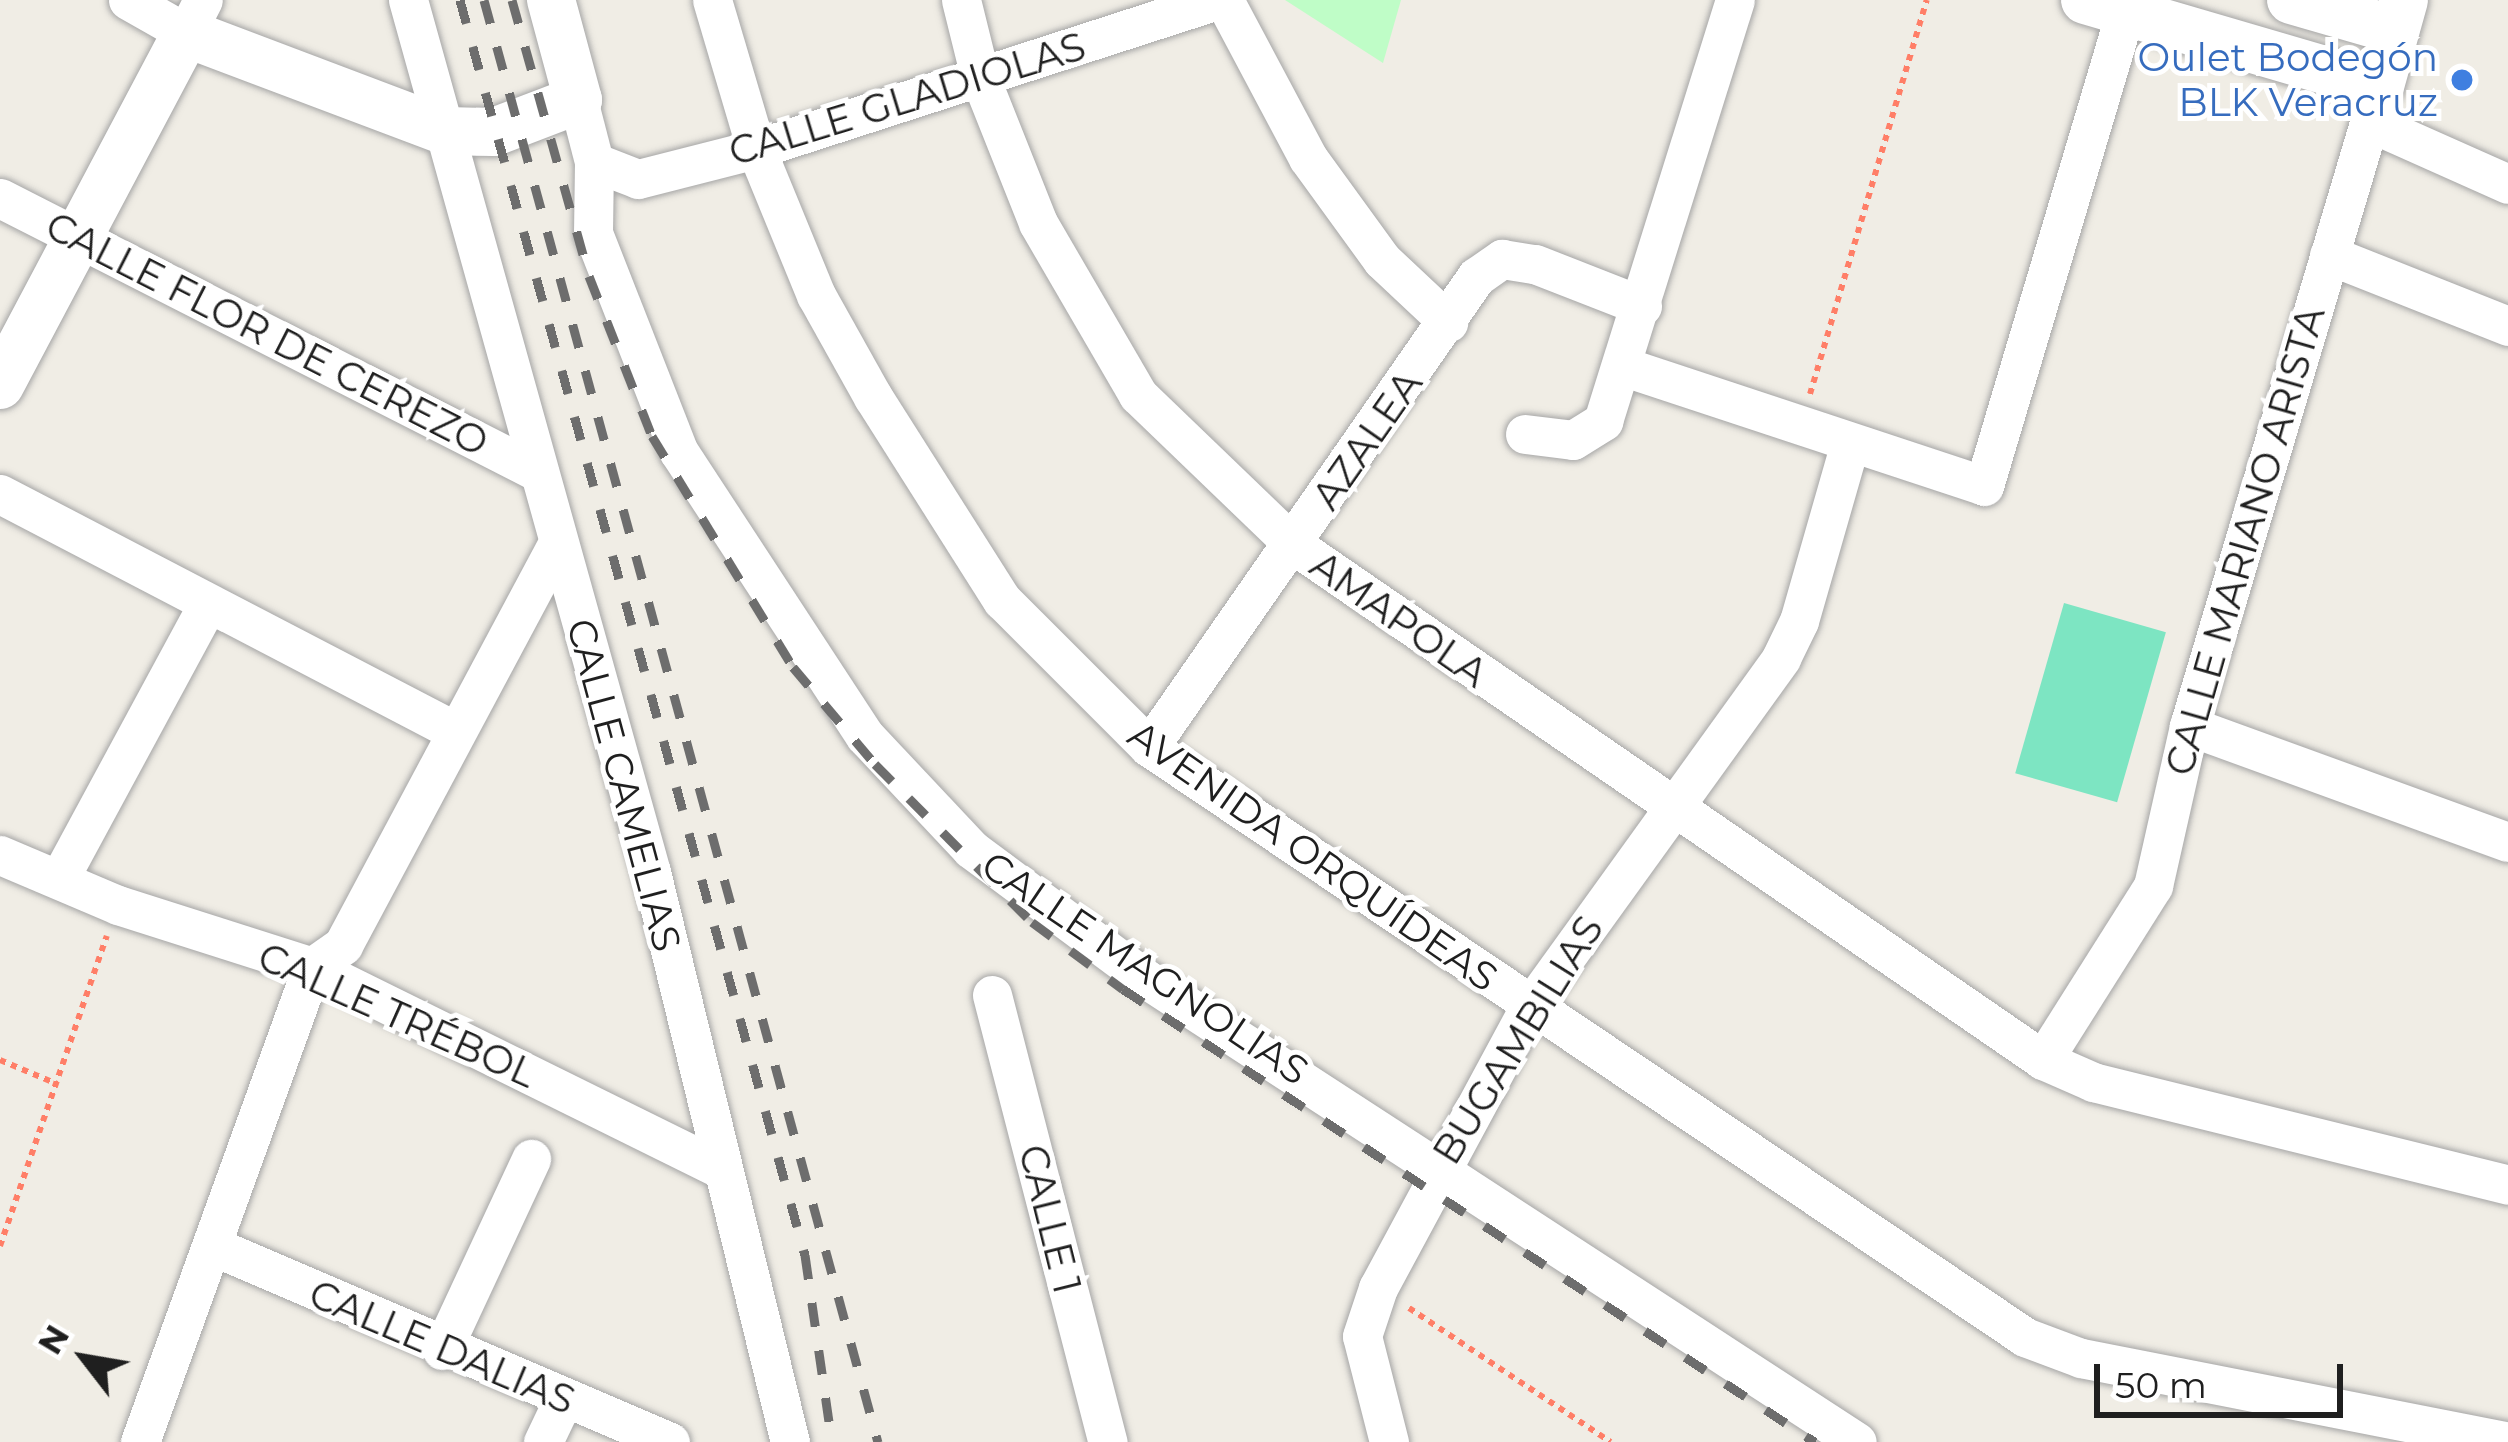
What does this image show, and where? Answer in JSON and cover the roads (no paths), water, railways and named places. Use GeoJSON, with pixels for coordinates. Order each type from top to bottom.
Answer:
{"type":"FeatureCollection","features":[{"type":"Feature","properties":{"kind":"street"},"geometry":{"type":"LineString","coordinates":[[128,0],[194,16],[445,131],[518,128],[578,100],[551,0]]}},
{"type":"Feature","properties":{"kind":"street","name":"CALLE CAMELIAS"},"geometry":{"type":"LineString","coordinates":[[408,0],[534,470],[651,872],[719,1168],[759,1298],[790,1442]]}},
{"type":"Feature","properties":{"kind":"street","name":"AVENIDA ORQUÍDEAS"},"geometry":{"type":"LineString","coordinates":[[712,0],[756,149],[817,295],[941,512],[1016,615],[1149,747],[1529,1009],[2025,1337],[2081,1358],[2508,1442]]}},
{"type":"Feature","properties":{"kind":"street","name":"AMAPOLA"},"geometry":{"type":"LineString","coordinates":[[961,0],[980,77],[1038,224],[1138,395],[1294,545],[2043,1060],[2093,1082],[2508,1185]]}},
{"type":"Feature","properties":{"kind":"street"},"geometry":{"type":"LineString","coordinates":[[1221,0],[1308,158],[1382,260],[1448,322]]}},
{"type":"Feature","properties":{"kind":"street","name":"CALLE GLADIOLAS"},"geometry":{"type":"LineString","coordinates":[[595,162],[638,179],[756,149],[1221,0]]}},
{"type":"Feature","properties":{"kind":"street"},"geometry":{"type":"LineString","coordinates":[[1525,434],[1574,440],[1603,421],[1625,367],[1736,0]]}},
{"type":"Feature","properties":{"kind":"street"},"geometry":{"type":"LineString","coordinates":[[2291,0],[2399,15]]}},
{"type":"Feature","properties":{"kind":"street"},"geometry":{"type":"LineString","coordinates":[[1625,367],[1984,486],[2105,6],[2374,104],[2508,184]]}},
{"type":"Feature","properties":{"kind":"street","name":"CALLE MARIANO ARISTA"},"geometry":{"type":"LineString","coordinates":[[2043,1060],[2152,886],[2189,725],[2399,15]]}},
{"type":"Feature","properties":{"kind":"street"},"geometry":{"type":"LineString","coordinates":[[0,385],[194,16]]}},
{"type":"Feature","properties":{"kind":"street","name":"CALLE MAGNOLIAS"},"geometry":{"type":"LineString","coordinates":[[578,100],[595,162],[593,233],[679,452],[865,736],[971,849],[1146,979],[1857,1442]]}},
{"type":"Feature","properties":{"kind":"street","name":"CALLE FLOR DE CEREZO"},"geometry":{"type":"LineString","coordinates":[[0,198],[534,470]]}},
{"type":"Feature","properties":{"kind":"street"},"geometry":{"type":"LineString","coordinates":[[2329,255],[2508,326]]}},
{"type":"Feature","properties":{"kind":"street","name":"AZALEA"},"geometry":{"type":"LineString","coordinates":[[1149,747],[1477,277],[1502,259],[1642,306]]}},
{"type":"Feature","properties":{"kind":"street","name":"BUGAMBILIAS"},"geometry":{"type":"LineString","coordinates":[[1389,1442],[1362,1336],[1378,1288],[1437,1170],[1529,1009],[1799,621],[1850,443]]}},
{"type":"Feature","properties":{"kind":"street"},"geometry":{"type":"LineString","coordinates":[[0,494],[453,730]]}},
{"type":"Feature","properties":{"kind":"street"},"geometry":{"type":"LineString","coordinates":[[140,1442],[312,967],[343,945],[453,730],[556,546]]}},
{"type":"Feature","properties":{"kind":"street"},"geometry":{"type":"LineString","coordinates":[[58,879],[206,605]]}},
{"type":"Feature","properties":{"kind":"street"},"geometry":{"type":"LineString","coordinates":[[2189,725],[2508,842]]}},
{"type":"Feature","properties":{"kind":"street","name":"CALLE TRÉBOL"},"geometry":{"type":"LineString","coordinates":[[0,855],[118,904],[312,967],[719,1168]]}},
{"type":"Feature","properties":{"kind":"street","name":"CALLE 1"},"geometry":{"type":"LineString","coordinates":[[992,995],[1108,1442]]}},
{"type":"Feature","properties":{"kind":"street"},"geometry":{"type":"LineString","coordinates":[[442,1350],[531,1159]]}},
{"type":"Feature","properties":{"kind":"street","name":"CALLE DALIAS"},"geometry":{"type":"LineString","coordinates":[[214,1247],[442,1350],[670,1442]]}},
{"type":"Feature","properties":{"kind":"street"},"geometry":{"type":"LineString","coordinates":[[543,1442],[563,1400]]}},
{"type":"Feature","properties":{"kind":"railway"},"geometry":{"type":"LineString","coordinates":[[460,0],[805,1255],[832,1442]]}},
{"type":"Feature","properties":{"kind":"railway"},"geometry":{"type":"LineString","coordinates":[[484,0],[878,1442]]}},
{"type":"Feature","properties":{"kind":"railway"},"geometry":{"type":"LineString","coordinates":[[512,0],[589,276],[652,436],[793,667],[875,764],[1032,922],[1123,989],[1815,1442]]}},
{"type":"Feature","properties":{"kind":"place","name":"Oulet Bodegón BLK Veracruz"},"geometry":{"type":"Point","coordinates":[2462,80]}}]}
